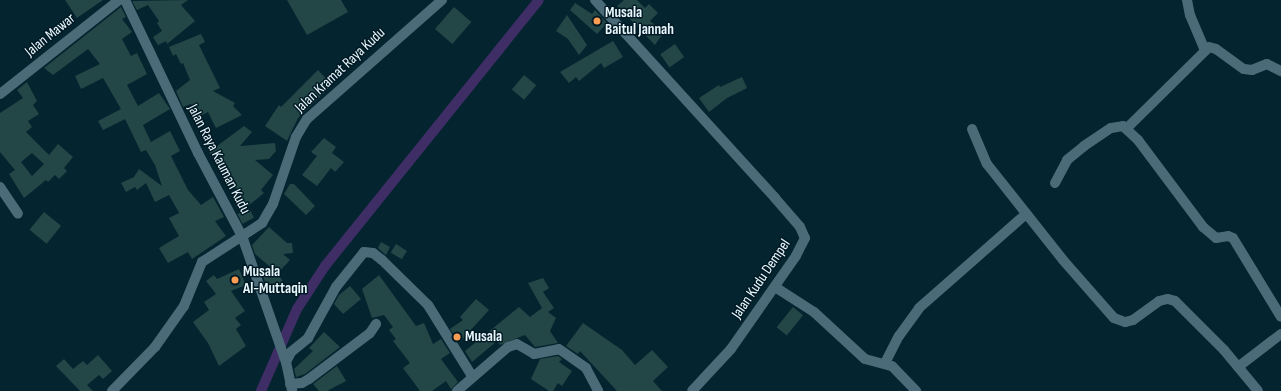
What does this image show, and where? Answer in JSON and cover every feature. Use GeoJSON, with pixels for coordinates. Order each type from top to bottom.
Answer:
{"type":"FeatureCollection","features":[{"type":"Feature","properties":{"kind":"street","name":"Jalan Mawar"},"geometry":{"type":"LineString","coordinates":[[0,94],[119,0]]}},
{"type":"Feature","properties":{"kind":"street","name":"Jalan Raya Kauman Kudu"},"geometry":{"type":"LineString","coordinates":[[125,0],[198,153],[242,236],[286,362]]}},
{"type":"Feature","properties":{"kind":"street","name":"Jalan Kramat Raya Kudu"},"geometry":{"type":"LineString","coordinates":[[112,391],[155,347],[184,306],[202,262],[262,223],[266,217],[296,137],[307,119],[442,0]]}},
{"type":"Feature","properties":{"kind":"street","name":"Jalan Kudu Dempel"},"geometry":{"type":"LineString","coordinates":[[594,0],[712,127],[800,227],[805,238],[775,287],[732,349],[692,391]]}},
{"type":"Feature","properties":{"kind":"street"},"geometry":{"type":"LineString","coordinates":[[1187,0],[1190,15],[1205,50]]}},
{"type":"Feature","properties":{"kind":"street"},"geometry":{"type":"LineString","coordinates":[[1127,128],[1205,50],[1214,48],[1249,70],[1267,64],[1281,71]]}},
{"type":"Feature","properties":{"kind":"street"},"geometry":{"type":"LineString","coordinates":[[1055,183],[1068,160],[1084,146],[1111,128],[1120,125],[1127,128],[1203,227],[1216,238],[1228,236],[1233,238],[1281,317]]}},
{"type":"Feature","properties":{"kind":"street"},"geometry":{"type":"LineString","coordinates":[[972,128],[987,164],[1026,214],[1119,322],[1133,320],[1159,301],[1168,299],[1175,301],[1238,367],[1258,391]]}},
{"type":"Feature","properties":{"kind":"street"},"geometry":{"type":"LineString","coordinates":[[0,186],[18,214]]}},
{"type":"Feature","properties":{"kind":"street"},"geometry":{"type":"LineString","coordinates":[[885,363],[899,336],[919,308],[1026,214]]}},
{"type":"Feature","properties":{"kind":"street"},"geometry":{"type":"LineString","coordinates":[[376,324],[370,333],[309,379],[302,384],[291,387],[286,362],[291,352],[308,338],[336,287],[364,252],[373,253],[382,260],[428,305],[472,376]]}},
{"type":"Feature","properties":{"kind":"street"},"geometry":{"type":"LineString","coordinates":[[775,287],[814,312],[865,359],[885,363],[898,370],[916,391]]}},
{"type":"Feature","properties":{"kind":"street"},"geometry":{"type":"LineString","coordinates":[[1238,367],[1281,334]]}},
{"type":"Feature","properties":{"kind":"street"},"geometry":{"type":"LineString","coordinates":[[457,391],[472,376],[513,345],[521,346],[534,354],[555,348],[586,368],[598,391]]}},
{"type":"Feature","properties":{"kind":"building"},"geometry":{"type":"Polygon","coordinates":[[[65,0],[103,0],[77,18],[65,0]]]}},
{"type":"Feature","properties":{"kind":"building"},"geometry":{"type":"Polygon","coordinates":[[[188,0],[181,5],[195,21],[167,44],[166,41],[158,45],[153,37],[162,31],[157,23],[159,21],[148,5],[137,10],[132,1],[188,0]]]}},
{"type":"Feature","properties":{"kind":"building"},"geometry":{"type":"Polygon","coordinates":[[[287,0],[341,0],[348,12],[307,35],[287,0]]]}},
{"type":"Feature","properties":{"kind":"building"},"geometry":{"type":"Polygon","coordinates":[[[624,0],[637,0],[645,8],[649,4],[658,13],[650,21],[664,32],[655,45],[617,6],[624,0]]]}},
{"type":"Feature","properties":{"kind":"building"},"geometry":{"type":"Polygon","coordinates":[[[575,3],[592,14],[595,10],[607,23],[597,34],[570,10],[575,3]]]}},
{"type":"Feature","properties":{"kind":"building"},"geometry":{"type":"Polygon","coordinates":[[[121,7],[126,17],[122,19],[132,32],[122,39],[131,56],[137,53],[147,74],[127,85],[138,106],[159,93],[170,109],[143,125],[151,142],[170,131],[180,151],[171,156],[188,190],[201,205],[213,197],[224,217],[215,221],[226,236],[192,259],[188,252],[168,263],[159,248],[179,236],[169,218],[179,213],[169,195],[155,202],[146,183],[137,190],[135,187],[126,192],[121,183],[134,177],[139,169],[162,186],[155,165],[146,150],[141,152],[125,119],[103,130],[98,121],[121,109],[103,78],[81,89],[75,76],[100,64],[88,49],[53,75],[44,68],[121,7]]]}},
{"type":"Feature","properties":{"kind":"building"},"geometry":{"type":"Polygon","coordinates":[[[454,7],[471,22],[452,44],[435,29],[454,7]]]}},
{"type":"Feature","properties":{"kind":"building"},"geometry":{"type":"Polygon","coordinates":[[[567,15],[587,45],[579,55],[568,39],[556,31],[567,15]]]}},
{"type":"Feature","properties":{"kind":"building"},"geometry":{"type":"Polygon","coordinates":[[[201,34],[205,42],[199,45],[220,88],[213,91],[235,103],[233,106],[242,115],[216,128],[208,112],[198,117],[191,104],[183,107],[176,91],[190,80],[183,63],[181,64],[176,54],[173,56],[169,47],[201,34]]]}},
{"type":"Feature","properties":{"kind":"building"},"geometry":{"type":"Polygon","coordinates":[[[613,41],[623,57],[604,68],[601,63],[579,81],[576,77],[569,83],[560,72],[613,41]]]}},
{"type":"Feature","properties":{"kind":"building"},"geometry":{"type":"Polygon","coordinates":[[[675,44],[684,57],[669,67],[660,54],[675,44]]]}},
{"type":"Feature","properties":{"kind":"building"},"geometry":{"type":"Polygon","coordinates":[[[318,70],[332,85],[298,118],[287,141],[265,126],[279,105],[281,107],[318,70]]]}},
{"type":"Feature","properties":{"kind":"building"},"geometry":{"type":"Polygon","coordinates":[[[524,75],[536,85],[524,100],[512,90],[524,75]]]}},
{"type":"Feature","properties":{"kind":"building"},"geometry":{"type":"Polygon","coordinates":[[[742,77],[747,88],[727,98],[709,112],[699,98],[719,85],[720,87],[742,77]]]}},
{"type":"Feature","properties":{"kind":"building"},"geometry":{"type":"Polygon","coordinates":[[[27,82],[37,101],[33,105],[39,114],[28,121],[32,127],[26,132],[49,155],[58,144],[73,157],[64,168],[67,171],[59,179],[55,175],[48,182],[46,180],[24,198],[9,174],[15,170],[0,152],[0,113],[23,98],[17,90],[27,82]],[[32,153],[21,162],[32,176],[44,164],[32,153]]]}},
{"type":"Feature","properties":{"kind":"building"},"geometry":{"type":"Polygon","coordinates":[[[244,126],[252,132],[240,146],[275,143],[276,151],[269,159],[255,160],[273,175],[261,190],[264,193],[247,207],[236,194],[239,191],[226,179],[209,152],[244,126]]]}},
{"type":"Feature","properties":{"kind":"building"},"geometry":{"type":"Polygon","coordinates":[[[324,138],[336,147],[332,153],[344,162],[335,172],[331,168],[317,186],[302,175],[317,156],[311,152],[324,138]]]}},
{"type":"Feature","properties":{"kind":"building"},"geometry":{"type":"Polygon","coordinates":[[[290,184],[294,184],[315,206],[306,215],[284,194],[290,184]]]}},
{"type":"Feature","properties":{"kind":"building"},"geometry":{"type":"Polygon","coordinates":[[[249,208],[254,218],[242,224],[237,214],[249,208]]]}},
{"type":"Feature","properties":{"kind":"building"},"geometry":{"type":"Polygon","coordinates":[[[44,212],[61,226],[47,244],[30,230],[44,212]]]}},
{"type":"Feature","properties":{"kind":"building"},"geometry":{"type":"Polygon","coordinates":[[[269,227],[287,243],[292,243],[293,253],[283,254],[290,260],[278,273],[284,284],[268,291],[263,276],[275,271],[255,254],[252,245],[269,227]]]}},
{"type":"Feature","properties":{"kind":"building"},"geometry":{"type":"Polygon","coordinates":[[[381,242],[390,247],[386,255],[378,248],[381,242]]]}},
{"type":"Feature","properties":{"kind":"building"},"geometry":{"type":"Polygon","coordinates":[[[396,244],[407,251],[402,259],[391,252],[396,244]]]}},
{"type":"Feature","properties":{"kind":"building"},"geometry":{"type":"Polygon","coordinates":[[[239,269],[246,285],[231,291],[245,311],[235,318],[241,325],[236,329],[246,346],[219,366],[208,343],[193,322],[209,310],[204,302],[216,294],[206,281],[214,275],[217,279],[239,269]]]}},
{"type":"Feature","properties":{"kind":"building"},"geometry":{"type":"Polygon","coordinates":[[[379,275],[416,326],[424,323],[433,344],[441,339],[450,353],[441,359],[458,382],[451,389],[446,381],[432,391],[420,391],[403,368],[410,363],[393,341],[396,339],[389,330],[393,327],[384,315],[372,318],[362,289],[379,275]]]}},
{"type":"Feature","properties":{"kind":"building"},"geometry":{"type":"Polygon","coordinates":[[[543,278],[549,288],[543,292],[554,308],[548,312],[556,318],[550,331],[558,343],[535,347],[525,335],[500,345],[497,341],[472,362],[465,351],[519,307],[530,317],[542,308],[528,283],[543,278]]]}},
{"type":"Feature","properties":{"kind":"building"},"geometry":{"type":"Polygon","coordinates":[[[350,286],[361,299],[343,314],[334,304],[339,295],[350,286]]]}},
{"type":"Feature","properties":{"kind":"building"},"geometry":{"type":"Polygon","coordinates":[[[476,299],[489,310],[459,343],[450,329],[463,320],[460,317],[476,299]]]}},
{"type":"Feature","properties":{"kind":"building"},"geometry":{"type":"Polygon","coordinates":[[[793,307],[803,315],[787,335],[777,327],[793,307]]]}},
{"type":"Feature","properties":{"kind":"building"},"geometry":{"type":"Polygon","coordinates":[[[583,323],[622,350],[635,365],[652,350],[668,367],[653,381],[662,391],[617,391],[580,351],[578,354],[566,346],[583,323]]]}},
{"type":"Feature","properties":{"kind":"building"},"geometry":{"type":"Polygon","coordinates":[[[324,332],[340,347],[305,374],[296,377],[294,369],[313,351],[309,348],[324,332]]]}},
{"type":"Feature","properties":{"kind":"building"},"geometry":{"type":"Polygon","coordinates":[[[98,355],[112,371],[103,379],[99,375],[87,385],[93,391],[80,391],[56,366],[64,359],[73,369],[83,361],[87,365],[98,355]]]}},
{"type":"Feature","properties":{"kind":"building"},"geometry":{"type":"Polygon","coordinates":[[[558,356],[562,359],[559,362],[572,371],[562,386],[558,383],[553,391],[549,391],[531,379],[540,359],[558,356]]]}},
{"type":"Feature","properties":{"kind":"building"},"geometry":{"type":"Polygon","coordinates":[[[337,366],[346,381],[327,391],[319,391],[313,384],[337,366]]]}},
{"type":"Feature","properties":{"kind":"waterway"},"geometry":{"type":"LineString","coordinates":[[261,391],[297,309],[325,266],[539,0]]}},
{"type":"Feature","properties":{"kind":"place","name":"Musala Baitul Jannah"},"geometry":{"type":"Point","coordinates":[597,21]}},
{"type":"Feature","properties":{"kind":"place","name":"Musala Al-Muttaqin"},"geometry":{"type":"Point","coordinates":[235,280]}},
{"type":"Feature","properties":{"kind":"place","name":"Musala"},"geometry":{"type":"Point","coordinates":[457,337]}}]}
